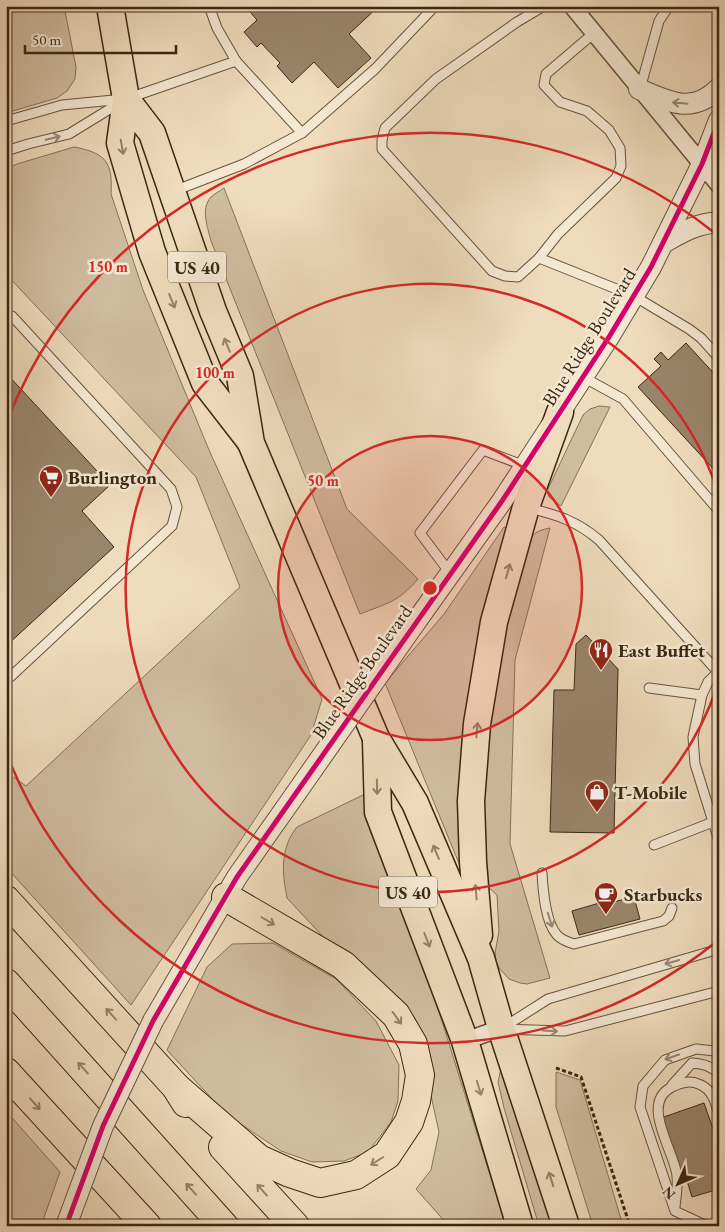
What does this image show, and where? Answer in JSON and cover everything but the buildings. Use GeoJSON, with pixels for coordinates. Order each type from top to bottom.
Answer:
{"type":"FeatureCollection","features":[{"type":"Feature","properties":{"kind":"highway"},"geometry":{"type":"LineString","coordinates":[[6,900],[176,1087],[259,1158],[290,1173],[320,1183],[356,1175],[387,1156],[409,1122],[416,1101],[420,1074],[413,1044],[396,1015],[343,964],[226,897]]}},
{"type":"Feature","properties":{"kind":"highway"},"geometry":{"type":"LineString","coordinates":[[6,983],[224,1226]]}},
{"type":"Feature","properties":{"kind":"highway"},"geometry":{"type":"LineString","coordinates":[[6,1072],[147,1226]]}},
{"type":"Feature","properties":{"kind":"highway"},"geometry":{"type":"LineString","coordinates":[[176,1087],[191,1112],[295,1226]]}},
{"type":"Feature","properties":{"kind":"highway"},"geometry":{"type":"LineString","coordinates":[[63,1135],[124,1226]]}},
{"type":"Feature","properties":{"kind":"main road","name":"US 40"},"geometry":{"type":"LineString","coordinates":[[110,6],[126,99],[120,143],[152,252],[205,383],[252,443]]}},
{"type":"Feature","properties":{"kind":"main road","name":"US 40"},"geometry":{"type":"LineString","coordinates":[[126,99],[152,133],[213,311],[240,376],[252,443],[376,738],[415,803],[481,958],[501,1028],[566,1226]]}},
{"type":"Feature","properties":{"kind":"main road"},"geometry":{"type":"LineString","coordinates":[[481,958],[473,862],[471,801],[477,724],[494,622],[526,507],[560,412]]}},
{"type":"Feature","properties":{"kind":"main road","name":"US 40"},"geometry":{"type":"LineString","coordinates":[[376,738],[378,812],[465,1041],[520,1226]]}},
{"type":"Feature","properties":{"kind":"street"},"geometry":{"type":"LineString","coordinates":[[572,6],[719,185]]}},
{"type":"Feature","properties":{"kind":"street"},"geometry":{"type":"LineString","coordinates":[[640,89],[676,104],[691,104],[703,100],[719,88]]}},
{"type":"Feature","properties":{"kind":"street","name":"Blue Ridge Boulevard"},"geometry":{"type":"LineString","coordinates":[[66,1226],[103,1126],[154,1020],[237,877],[525,466],[583,377],[634,296],[663,243],[702,164],[719,120]]}},
{"type":"Feature","properties":{"kind":"street"},"geometry":{"type":"LineString","coordinates":[[663,243],[689,228],[719,222]]}},
{"type":"Feature","properties":{"kind":"street"},"geometry":{"type":"LineString","coordinates":[[465,1041],[501,1028]]}},
{"type":"Feature","properties":{"kind":"lane"},"geometry":{"type":"LineString","coordinates":[[210,6],[217,28],[236,61],[302,133]]}},
{"type":"Feature","properties":{"kind":"lane"},"geometry":{"type":"LineString","coordinates":[[171,192],[244,164],[302,133],[375,69],[435,6]]}},
{"type":"Feature","properties":{"kind":"lane"},"geometry":{"type":"LineString","coordinates":[[544,6],[517,22],[436,79],[385,128],[382,140],[382,149],[492,271],[505,276],[518,277],[538,258],[558,234],[616,178],[621,166],[620,148],[609,130],[587,111],[560,102],[544,85],[546,74],[594,33]]}},
{"type":"Feature","properties":{"kind":"lane"},"geometry":{"type":"LineString","coordinates":[[640,89],[659,21],[669,6]]}},
{"type":"Feature","properties":{"kind":"lane"},"geometry":{"type":"LineString","coordinates":[[6,152],[28,144],[69,134],[126,99],[236,61]]}},
{"type":"Feature","properties":{"kind":"lane"},"geometry":{"type":"LineString","coordinates":[[6,121],[62,105],[126,99]]}},
{"type":"Feature","properties":{"kind":"lane"},"geometry":{"type":"LineString","coordinates":[[538,258],[634,296],[701,338],[719,358]]}},
{"type":"Feature","properties":{"kind":"lane"},"geometry":{"type":"LineString","coordinates":[[6,681],[172,526],[177,507],[171,489],[8,315]]}},
{"type":"Feature","properties":{"kind":"lane"},"geometry":{"type":"LineString","coordinates":[[583,377],[623,399],[719,511]]}},
{"type":"Feature","properties":{"kind":"lane"},"geometry":{"type":"LineString","coordinates":[[450,574],[420,533],[483,450],[525,466]]}},
{"type":"Feature","properties":{"kind":"lane"},"geometry":{"type":"LineString","coordinates":[[526,507],[554,514],[574,522],[599,540],[718,672],[708,682],[702,694],[693,737],[695,764],[719,841]]}},
{"type":"Feature","properties":{"kind":"lane"},"geometry":{"type":"LineString","coordinates":[[649,688],[702,694]]}},
{"type":"Feature","properties":{"kind":"lane"},"geometry":{"type":"LineString","coordinates":[[654,845],[713,822]]}},
{"type":"Feature","properties":{"kind":"lane"},"geometry":{"type":"LineString","coordinates":[[542,873],[545,905],[552,928],[557,936],[574,944],[663,921],[672,908]]}},
{"type":"Feature","properties":{"kind":"lane"},"geometry":{"type":"LineString","coordinates":[[501,1028],[548,999],[719,949]]}},
{"type":"Feature","properties":{"kind":"lane"},"geometry":{"type":"LineString","coordinates":[[501,1028],[566,1031],[719,991]]}},
{"type":"Feature","properties":{"kind":"lane"},"geometry":{"type":"LineString","coordinates":[[708,1226],[675,1211],[640,1107],[643,1086],[664,1060],[696,1049],[715,1051],[719,1054]]}},
{"type":"Feature","properties":{"kind":"lane"},"geometry":{"type":"LineString","coordinates":[[675,1211],[677,1176],[657,1114],[660,1101],[668,1089],[692,1063],[712,1067],[719,1074]]}},
{"type":"Feature","properties":{"kind":"lane"},"geometry":{"type":"LineString","coordinates":[[668,1089],[681,1083],[692,1081],[705,1087],[713,1094],[719,1114]]}},
{"type":"Feature","properties":{"kind":"path"},"geometry":{"type":"LineString","coordinates":[[556,1068],[580,1077],[630,1226]]}},
{"type":"Feature","properties":{"kind":"shaded area"},"geometry":{"type":"Polygon","coordinates":[[[6,6],[64,6],[76,67],[75,79],[67,91],[57,98],[6,113],[6,6]]]}},
{"type":"Feature","properties":{"kind":"shaded area"},"geometry":{"type":"Polygon","coordinates":[[[74,147],[93,152],[105,160],[108,166],[111,194],[143,290],[209,450],[322,699],[311,735],[131,1005],[6,867],[6,772],[26,786],[240,587],[196,477],[6,274],[6,169],[74,147]]]}},
{"type":"Feature","properties":{"kind":"shaded area"},"geometry":{"type":"Polygon","coordinates":[[[224,188],[347,509],[418,579],[398,597],[360,614],[211,241],[205,213],[206,207],[211,197],[224,188]]]}},
{"type":"Feature","properties":{"kind":"shaded area"},"geometry":{"type":"Polygon","coordinates":[[[599,406],[610,407],[561,506],[549,497],[547,491],[583,415],[590,409],[599,406]]]}},
{"type":"Feature","properties":{"kind":"shaded area"},"geometry":{"type":"Polygon","coordinates":[[[504,527],[512,531],[465,878],[385,683],[444,614],[504,527]]]}},
{"type":"Feature","properties":{"kind":"shaded area"},"geometry":{"type":"Polygon","coordinates":[[[550,528],[515,660],[510,844],[550,978],[527,984],[509,979],[496,962],[495,953],[499,931],[497,895],[489,888],[485,881],[481,774],[495,662],[525,548],[534,534],[540,530],[550,528]]]}},
{"type":"Feature","properties":{"kind":"shaded area"},"geometry":{"type":"Polygon","coordinates":[[[363,795],[441,1018],[506,1226],[446,1226],[447,1224],[416,1189],[431,1170],[439,1132],[428,1082],[406,1026],[287,898],[283,870],[285,852],[291,835],[297,827],[363,795]]]}},
{"type":"Feature","properties":{"kind":"shaded area"},"geometry":{"type":"Polygon","coordinates":[[[273,943],[336,979],[376,1021],[399,1065],[398,1101],[391,1122],[368,1152],[344,1161],[312,1162],[281,1151],[227,1115],[167,1050],[207,967],[232,944],[273,943]]]}},
{"type":"Feature","properties":{"kind":"shaded area"},"geometry":{"type":"Polygon","coordinates":[[[501,1068],[555,1226],[539,1226],[504,1108],[498,1082],[501,1068]]]}},
{"type":"Feature","properties":{"kind":"shaded area"},"geometry":{"type":"Polygon","coordinates":[[[556,1072],[580,1080],[623,1226],[593,1226],[556,1107],[556,1072]]]}},
{"type":"Feature","properties":{"kind":"shaded area"},"geometry":{"type":"Polygon","coordinates":[[[6,1111],[60,1172],[41,1226],[14,1226],[6,1217],[6,1111]]]}},
{"type":"Feature","properties":{"kind":"cycle path"},"geometry":{"type":"LineString","coordinates":[[66,1226],[103,1126],[153,1021],[237,877],[502,501],[609,337],[651,267],[702,164],[719,120]]}},
{"type":"Feature","properties":{"kind":"place","name":"Burlington"},"geometry":{"type":"Point","coordinates":[51,498]}},
{"type":"Feature","properties":{"kind":"place","name":"East Buffet"},"geometry":{"type":"Point","coordinates":[601,671]}},
{"type":"Feature","properties":{"kind":"place","name":"T-Mobile"},"geometry":{"type":"Point","coordinates":[597,813]}},
{"type":"Feature","properties":{"kind":"place","name":"Starbucks"},"geometry":{"type":"Point","coordinates":[606,915]}}]}
